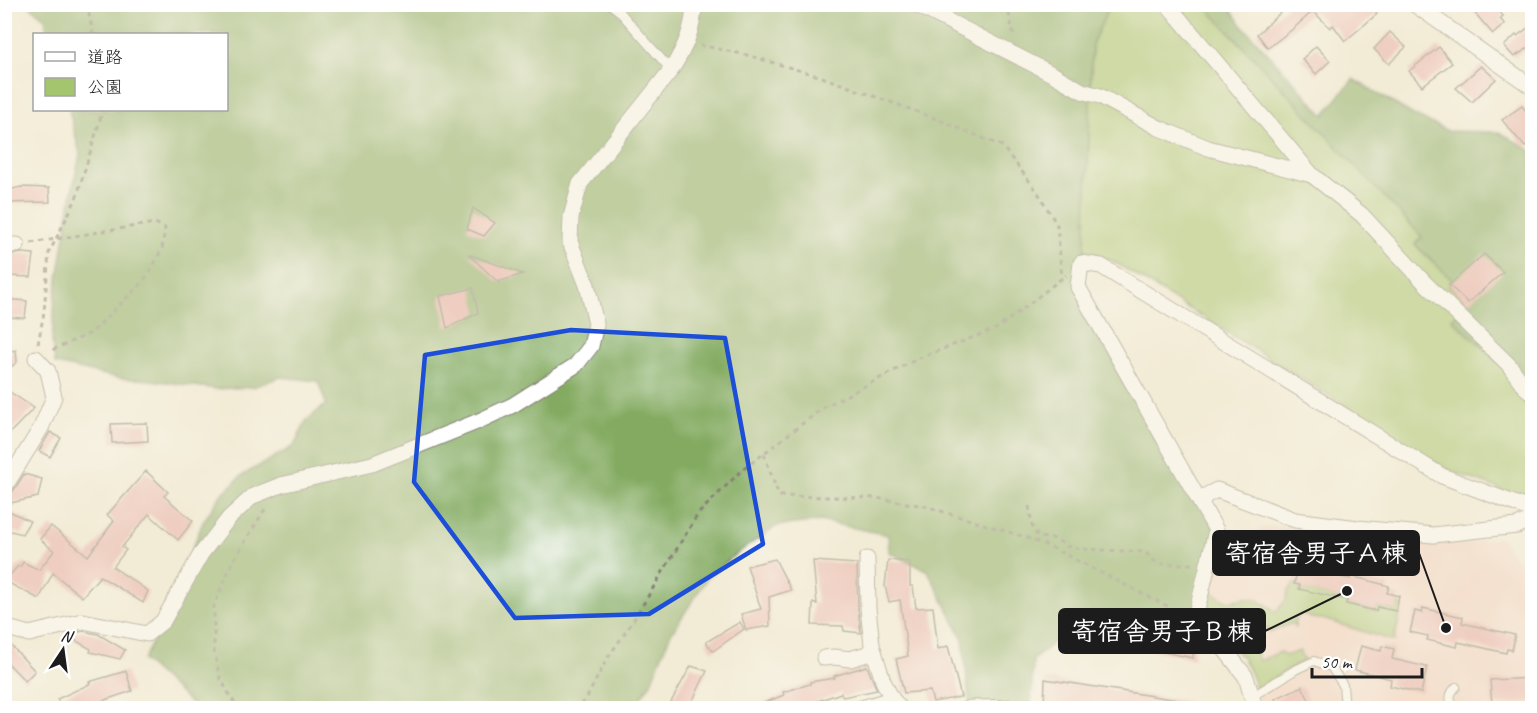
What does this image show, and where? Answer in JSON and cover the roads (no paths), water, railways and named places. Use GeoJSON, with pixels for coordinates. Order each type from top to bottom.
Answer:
{"type":"FeatureCollection","features":[{"type":"Feature","properties":{"kind":"street"},"geometry":{"type":"LineString","coordinates":[[4,627],[29,634],[83,621],[147,634],[163,621],[201,554],[229,518],[253,496],[281,485],[372,464],[478,422],[513,405],[576,365],[591,346],[596,324],[587,285],[570,242],[571,217],[580,184],[671,70],[687,42],[694,4]]}},
{"type":"Feature","properties":{"kind":"street"},"geometry":{"type":"LineString","coordinates":[[915,4],[1082,91],[1100,96],[1160,128],[1208,148],[1312,175]]}},
{"type":"Feature","properties":{"kind":"street"},"geometry":{"type":"LineString","coordinates":[[1167,4],[1312,175],[1362,215],[1424,282],[1509,365],[1525,387],[1533,393]]}},
{"type":"Feature","properties":{"kind":"street"},"geometry":{"type":"LineString","coordinates":[[1414,4],[1533,87]]}},
{"type":"Feature","properties":{"kind":"street"},"geometry":{"type":"LineString","coordinates":[[1254,702],[1246,677],[1233,658],[1195,619],[1216,530],[1078,287],[1081,263],[1101,266],[1442,476],[1533,510]]}},
{"type":"Feature","properties":{"kind":"street"},"geometry":{"type":"LineString","coordinates":[[4,488],[41,428],[54,397],[48,370],[36,358]]}},
{"type":"Feature","properties":{"kind":"street"},"geometry":{"type":"LineString","coordinates":[[1201,504],[1205,496],[1217,490],[1295,520],[1433,535],[1516,526],[1533,519]]}},
{"type":"Feature","properties":{"kind":"street"},"geometry":{"type":"LineString","coordinates":[[862,708],[896,704],[883,681],[872,645],[868,608],[867,559]]}},
{"type":"Feature","properties":{"kind":"street"},"geometry":{"type":"LineString","coordinates":[[824,658],[850,659],[874,652]]}},
{"type":"Feature","properties":{"kind":"street"},"geometry":{"type":"LineString","coordinates":[[970,708],[1031,708]]}},
{"type":"Feature","properties":{"kind":"lane"},"geometry":{"type":"LineString","coordinates":[[610,4],[620,12],[671,70]]}},
{"type":"Feature","properties":{"kind":"lane"},"geometry":{"type":"LineString","coordinates":[[1212,545],[1344,572]]}},
{"type":"Feature","properties":{"kind":"lane"},"geometry":{"type":"LineString","coordinates":[[1254,702],[1295,670],[1314,661],[1331,667],[1343,685],[1345,708]]}},
{"type":"Feature","properties":{"kind":"lane"},"geometry":{"type":"LineString","coordinates":[[1456,687],[1450,693],[1449,699],[1456,708]]}},
{"type":"Feature","properties":{"kind":"place","name":"寄宿舎男子Ｂ棟"},"geometry":{"type":"Point","coordinates":[1347,591]}},
{"type":"Feature","properties":{"kind":"place","name":"寄宿舎男子Ａ棟"},"geometry":{"type":"Point","coordinates":[1446,628]}}]}
